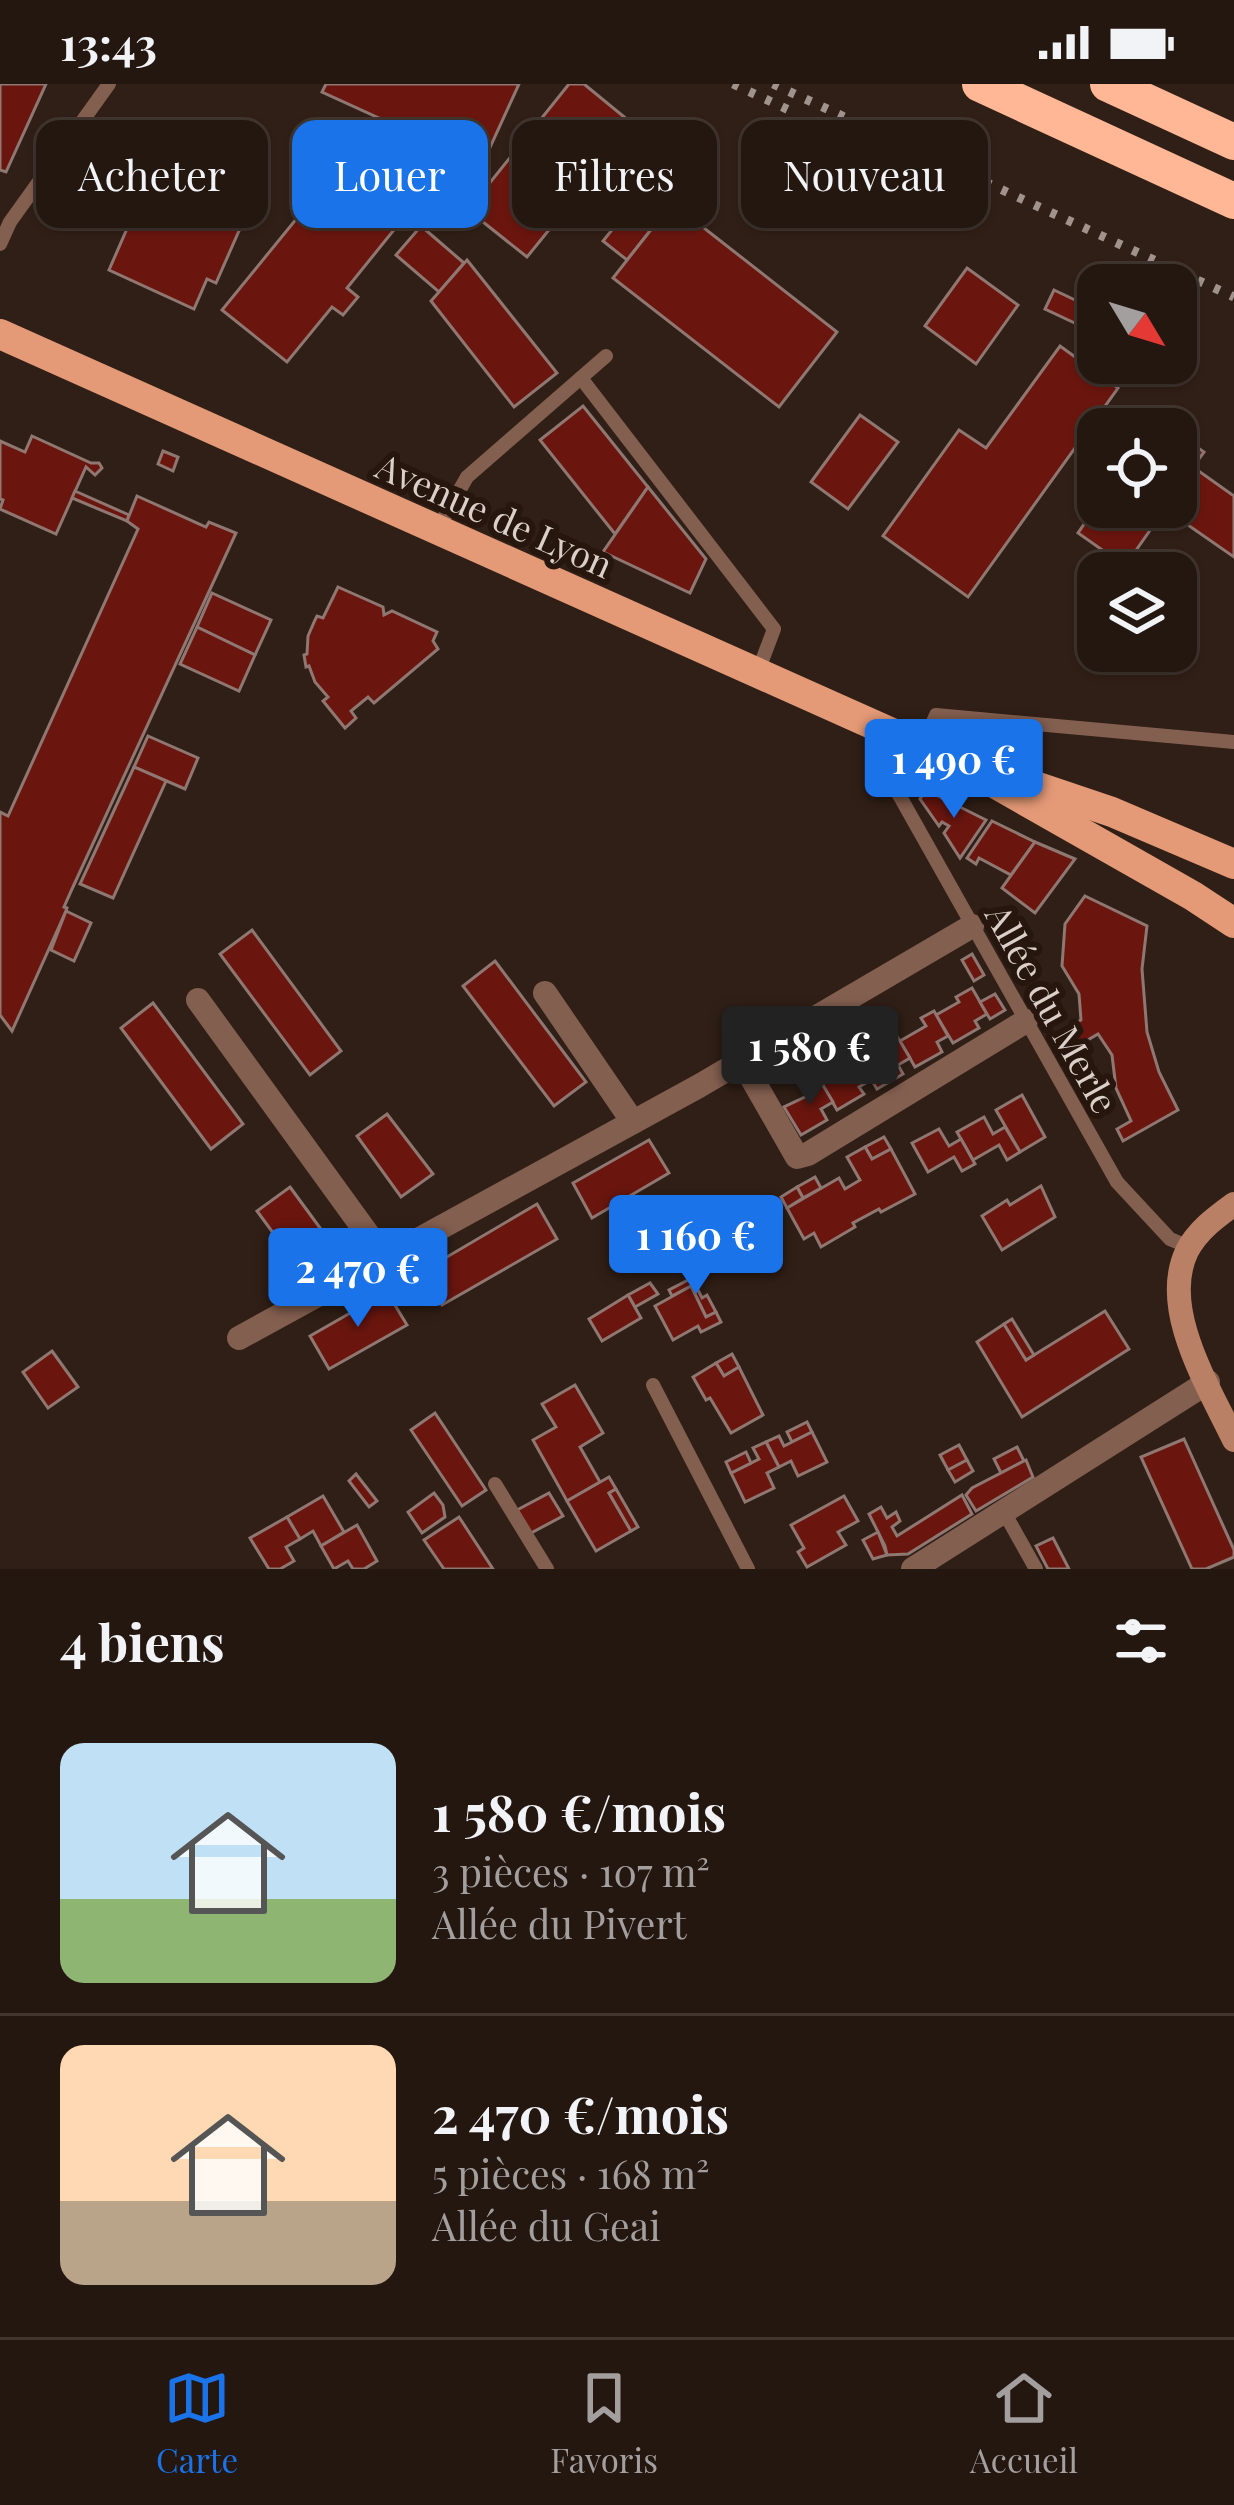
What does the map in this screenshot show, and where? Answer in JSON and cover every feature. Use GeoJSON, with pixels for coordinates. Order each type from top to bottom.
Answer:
{"type":"FeatureCollection","features":[{"type":"Feature","properties":{"kind":"highway"},"geometry":{"type":"LineString","coordinates":[[980,84],[1234,201]]}},
{"type":"Feature","properties":{"kind":"highway"},"geometry":{"type":"LineString","coordinates":[[1108,84],[1234,142]]}},
{"type":"Feature","properties":{"kind":"main road","name":"Avenue de Lyon"},"geometry":{"type":"LineString","coordinates":[[0,334],[959,763],[1234,922]]}},
{"type":"Feature","properties":{"kind":"main road","name":"Avenue de Lyon"},"geometry":{"type":"LineString","coordinates":[[959,763],[1068,795],[1234,863]]}},
{"type":"Feature","properties":{"kind":"main road"},"geometry":{"type":"LineString","coordinates":[[1234,1204],[1209,1222],[1189,1247],[1178,1289],[1186,1335],[1234,1440]]}},
{"type":"Feature","properties":{"kind":"street"},"geometry":{"type":"LineString","coordinates":[[239,1338],[742,1061],[972,926]]}},
{"type":"Feature","properties":{"kind":"street"},"geometry":{"type":"LineString","coordinates":[[545,993],[633,1122]]}},
{"type":"Feature","properties":{"kind":"street"},"geometry":{"type":"LineString","coordinates":[[198,1000],[385,1258]]}},
{"type":"Feature","properties":{"kind":"street"},"geometry":{"type":"LineString","coordinates":[[742,1061],[797,1157],[1026,1021]]}},
{"type":"Feature","properties":{"kind":"street"},"geometry":{"type":"LineString","coordinates":[[913,1569],[1208,1382]]}},
{"type":"Feature","properties":{"kind":"lane"},"geometry":{"type":"LineString","coordinates":[[0,244],[5,219],[109,84]]}},
{"type":"Feature","properties":{"kind":"lane"},"geometry":{"type":"LineString","coordinates":[[437,530],[466,477],[606,356]]}},
{"type":"Feature","properties":{"kind":"lane"},"geometry":{"type":"LineString","coordinates":[[581,377],[774,629],[757,674]]}},
{"type":"Feature","properties":{"kind":"lane"},"geometry":{"type":"LineString","coordinates":[[922,747],[937,716],[1234,742]]}},
{"type":"Feature","properties":{"kind":"lane","name":"Allée du Merle"},"geometry":{"type":"LineString","coordinates":[[889,777],[1117,1182],[1170,1239],[1189,1247]]}},
{"type":"Feature","properties":{"kind":"lane"},"geometry":{"type":"LineString","coordinates":[[653,1385],[748,1569]]}},
{"type":"Feature","properties":{"kind":"lane"},"geometry":{"type":"LineString","coordinates":[[495,1484],[547,1569]]}},
{"type":"Feature","properties":{"kind":"lane"},"geometry":{"type":"LineString","coordinates":[[1004,1512],[1036,1569]]}},
{"type":"Feature","properties":{"kind":"building"},"geometry":{"type":"Polygon","coordinates":[[[0,84],[46,84],[6,172],[0,170],[0,84]]]}},
{"type":"Feature","properties":{"kind":"building"},"geometry":{"type":"Polygon","coordinates":[[[326,84],[519,84],[488,152],[488,120],[383,120],[322,92],[326,84]]]}},
{"type":"Feature","properties":{"kind":"building"},"geometry":{"type":"Polygon","coordinates":[[[569,84],[584,84],[628,120],[540,120],[569,84]]]}},
{"type":"Feature","properties":{"kind":"building"},"geometry":{"type":"Polygon","coordinates":[[[512,155],[512,228],[551,228],[527,257],[488,226],[488,185],[512,155]]]}},
{"type":"Feature","properties":{"kind":"building"},"geometry":{"type":"Polygon","coordinates":[[[292,224],[292,228],[395,228],[347,288],[358,297],[343,315],[332,307],[287,362],[222,310],[292,224]]]}},
{"type":"Feature","properties":{"kind":"building"},"geometry":{"type":"Polygon","coordinates":[[[127,228],[240,228],[216,283],[207,279],[194,309],[109,270],[127,228]]]}},
{"type":"Feature","properties":{"kind":"building"},"geometry":{"type":"Polygon","coordinates":[[[423,228],[464,263],[439,292],[396,255],[423,228]]]}},
{"type":"Feature","properties":{"kind":"building"},"geometry":{"type":"Polygon","coordinates":[[[613,228],[652,228],[627,260],[603,241],[613,228]]]}},
{"type":"Feature","properties":{"kind":"building"},"geometry":{"type":"Polygon","coordinates":[[[652,228],[704,228],[837,332],[779,407],[613,278],[652,228]]]}},
{"type":"Feature","properties":{"kind":"building"},"geometry":{"type":"Polygon","coordinates":[[[467,260],[557,373],[514,407],[431,301],[467,260]]]}},
{"type":"Feature","properties":{"kind":"building"},"geometry":{"type":"Polygon","coordinates":[[[967,268],[1018,305],[976,364],[925,326],[967,268]]]}},
{"type":"Feature","properties":{"kind":"building"},"geometry":{"type":"Polygon","coordinates":[[[1054,290],[1077,301],[1077,324],[1045,309],[1054,290]]]}},
{"type":"Feature","properties":{"kind":"building"},"geometry":{"type":"Polygon","coordinates":[[[1060,346],[1077,358],[1077,384],[1118,388],[1104,408],[1077,408],[1077,445],[968,597],[883,536],[959,430],[986,448],[1060,346]]]}},
{"type":"Feature","properties":{"kind":"building"},"geometry":{"type":"Polygon","coordinates":[[[583,406],[648,487],[615,534],[540,440],[583,406]]]}},
{"type":"Feature","properties":{"kind":"building"},"geometry":{"type":"Polygon","coordinates":[[[860,415],[898,442],[848,509],[811,482],[860,415]]]}},
{"type":"Feature","properties":{"kind":"building"},"geometry":{"type":"Polygon","coordinates":[[[32,436],[102,468],[95,475],[86,467],[56,534],[0,509],[0,441],[25,452],[32,436]]]}},
{"type":"Feature","properties":{"kind":"building"},"geometry":{"type":"Polygon","coordinates":[[[163,451],[178,457],[173,471],[158,464],[163,451]]]}},
{"type":"Feature","properties":{"kind":"building"},"geometry":{"type":"Polygon","coordinates":[[[1197,470],[1234,496],[1234,557],[1192,528],[1197,528],[1197,470]]]}},
{"type":"Feature","properties":{"kind":"building"},"geometry":{"type":"Polygon","coordinates":[[[648,487],[706,559],[690,593],[603,552],[648,487]]]}},
{"type":"Feature","properties":{"kind":"building"},"geometry":{"type":"Polygon","coordinates":[[[75,491],[129,515],[127,521],[72,498],[75,491]]]}},
{"type":"Feature","properties":{"kind":"building"},"geometry":{"type":"Polygon","coordinates":[[[137,496],[206,527],[209,522],[236,533],[12,1031],[0,1015],[0,812],[8,816],[138,529],[127,521],[137,496]]]}},
{"type":"Feature","properties":{"kind":"building"},"geometry":{"type":"Polygon","coordinates":[[[1081,528],[1152,528],[1135,552],[1105,552],[1078,533],[1081,528]]]}},
{"type":"Feature","properties":{"kind":"building"},"geometry":{"type":"Polygon","coordinates":[[[338,587],[383,607],[384,615],[392,611],[437,632],[433,641],[438,649],[374,703],[368,697],[351,711],[356,718],[345,728],[323,701],[328,697],[306,667],[304,655],[317,616],[323,618],[338,587]]]}},
{"type":"Feature","properties":{"kind":"building"},"geometry":{"type":"Polygon","coordinates":[[[212,593],[271,620],[255,655],[197,627],[212,593]]]}},
{"type":"Feature","properties":{"kind":"building"},"geometry":{"type":"Polygon","coordinates":[[[197,627],[255,655],[239,691],[180,664],[197,627]]]}},
{"type":"Feature","properties":{"kind":"building"},"geometry":{"type":"Polygon","coordinates":[[[148,736],[198,758],[185,789],[134,767],[148,736]]]}},
{"type":"Feature","properties":{"kind":"building"},"geometry":{"type":"Polygon","coordinates":[[[134,767],[166,781],[113,898],[80,884],[134,767]]]}},
{"type":"Feature","properties":{"kind":"building"},"geometry":{"type":"Polygon","coordinates":[[[926,790],[986,820],[960,858],[944,833],[949,826],[942,822],[939,826],[920,799],[926,790]]]}},
{"type":"Feature","properties":{"kind":"building"},"geometry":{"type":"Polygon","coordinates":[[[992,821],[1035,842],[1011,875],[979,858],[976,864],[967,858],[992,821]]]}},
{"type":"Feature","properties":{"kind":"building"},"geometry":{"type":"Polygon","coordinates":[[[1035,842],[1075,859],[1035,913],[1002,888],[1035,842]]]}},
{"type":"Feature","properties":{"kind":"building"},"geometry":{"type":"Polygon","coordinates":[[[1085,896],[1147,926],[1142,969],[1147,1032],[1159,1072],[1178,1110],[1123,1141],[1117,1129],[1131,1121],[1116,1088],[1112,1055],[1098,1034],[1074,1048],[1063,1030],[1081,1020],[1079,994],[1062,966],[1065,924],[1085,896]]]}},
{"type":"Feature","properties":{"kind":"building"},"geometry":{"type":"Polygon","coordinates":[[[66,911],[91,923],[74,961],[51,950],[66,911]]]}},
{"type":"Feature","properties":{"kind":"building"},"geometry":{"type":"Polygon","coordinates":[[[252,930],[341,1051],[310,1075],[220,954],[252,930]]]}},
{"type":"Feature","properties":{"kind":"building"},"geometry":{"type":"Polygon","coordinates":[[[972,954],[984,975],[974,981],[962,960],[972,954]]]}},
{"type":"Feature","properties":{"kind":"building"},"geometry":{"type":"Polygon","coordinates":[[[495,961],[586,1082],[554,1106],[463,986],[495,961]]]}},
{"type":"Feature","properties":{"kind":"building"},"geometry":{"type":"Polygon","coordinates":[[[972,988],[987,1014],[975,1021],[979,1028],[953,1043],[936,1015],[972,988]]]}},
{"type":"Feature","properties":{"kind":"building"},"geometry":{"type":"Polygon","coordinates":[[[995,994],[1005,1010],[990,1019],[980,1002],[995,994]]]}},
{"type":"Feature","properties":{"kind":"building"},"geometry":{"type":"Polygon","coordinates":[[[153,1003],[243,1124],[211,1149],[121,1028],[153,1003]]]}},
{"type":"Feature","properties":{"kind":"building"},"geometry":{"type":"Polygon","coordinates":[[[934,1011],[948,1036],[937,1042],[942,1052],[915,1067],[900,1041],[926,1026],[921,1018],[934,1011]]]}},
{"type":"Feature","properties":{"kind":"building"},"geometry":{"type":"Polygon","coordinates":[[[895,1033],[910,1058],[898,1065],[903,1074],[877,1089],[860,1061],[886,1047],[882,1040],[895,1033]]]}},
{"type":"Feature","properties":{"kind":"building"},"geometry":{"type":"Polygon","coordinates":[[[857,1055],[871,1080],[859,1087],[864,1094],[837,1110],[821,1082],[847,1067],[844,1062],[857,1055]]]}},
{"type":"Feature","properties":{"kind":"building"},"geometry":{"type":"Polygon","coordinates":[[[818,1077],[833,1102],[821,1109],[827,1120],[801,1135],[784,1107],[811,1094],[806,1085],[818,1077]]]}},
{"type":"Feature","properties":{"kind":"building"},"geometry":{"type":"Polygon","coordinates":[[[1022,1095],[1045,1137],[1020,1152],[996,1110],[1022,1095]]]}},
{"type":"Feature","properties":{"kind":"building"},"geometry":{"type":"Polygon","coordinates":[[[387,1114],[433,1174],[401,1197],[357,1136],[387,1114]]]}},
{"type":"Feature","properties":{"kind":"building"},"geometry":{"type":"Polygon","coordinates":[[[984,1117],[993,1134],[1005,1127],[1020,1152],[1007,1160],[999,1145],[973,1160],[957,1132],[984,1117]]]}},
{"type":"Feature","properties":{"kind":"building"},"geometry":{"type":"Polygon","coordinates":[[[939,1129],[949,1146],[961,1139],[975,1164],[962,1171],[954,1157],[928,1172],[912,1143],[939,1129]]]}},
{"type":"Feature","properties":{"kind":"building"},"geometry":{"type":"Polygon","coordinates":[[[884,1137],[891,1149],[872,1159],[865,1147],[884,1137]]]}},
{"type":"Feature","properties":{"kind":"building"},"geometry":{"type":"Polygon","coordinates":[[[649,1140],[669,1173],[592,1218],[573,1183],[649,1140]]]}},
{"type":"Feature","properties":{"kind":"building"},"geometry":{"type":"Polygon","coordinates":[[[865,1147],[872,1159],[891,1149],[915,1194],[853,1223],[855,1227],[821,1247],[814,1233],[804,1239],[787,1208],[839,1178],[845,1189],[860,1180],[847,1157],[865,1147]]]}},
{"type":"Feature","properties":{"kind":"building"},"geometry":{"type":"Polygon","coordinates":[[[815,1177],[821,1188],[803,1198],[797,1187],[815,1177]]]}},
{"type":"Feature","properties":{"kind":"building"},"geometry":{"type":"Polygon","coordinates":[[[1041,1186],[1055,1217],[1002,1250],[982,1216],[1041,1186]]]}},
{"type":"Feature","properties":{"kind":"building"},"geometry":{"type":"Polygon","coordinates":[[[290,1187],[334,1247],[301,1271],[257,1211],[290,1187]]]}},
{"type":"Feature","properties":{"kind":"building"},"geometry":{"type":"Polygon","coordinates":[[[797,1187],[803,1198],[787,1208],[781,1197],[797,1187]]]}},
{"type":"Feature","properties":{"kind":"building"},"geometry":{"type":"Polygon","coordinates":[[[537,1204],[557,1239],[442,1305],[423,1271],[537,1204]]]}},
{"type":"Feature","properties":{"kind":"building"},"geometry":{"type":"Polygon","coordinates":[[[692,1278],[716,1312],[706,1317],[691,1286],[672,1296],[669,1290],[692,1278]]]}},
{"type":"Feature","properties":{"kind":"building"},"geometry":{"type":"Polygon","coordinates":[[[650,1283],[658,1294],[635,1307],[628,1295],[650,1283]]]}},
{"type":"Feature","properties":{"kind":"building"},"geometry":{"type":"Polygon","coordinates":[[[691,1286],[706,1317],[716,1312],[721,1322],[701,1332],[698,1326],[673,1340],[655,1306],[691,1286]]]}},
{"type":"Feature","properties":{"kind":"building"},"geometry":{"type":"Polygon","coordinates":[[[387,1292],[407,1325],[329,1369],[310,1336],[387,1292]]]}},
{"type":"Feature","properties":{"kind":"building"},"geometry":{"type":"Polygon","coordinates":[[[628,1295],[641,1318],[602,1341],[589,1319],[628,1295]]]}},
{"type":"Feature","properties":{"kind":"building"},"geometry":{"type":"Polygon","coordinates":[[[1105,1311],[1129,1349],[1022,1417],[977,1342],[1004,1324],[1026,1360],[1105,1311]]]}},
{"type":"Feature","properties":{"kind":"building"},"geometry":{"type":"Polygon","coordinates":[[[1012,1319],[1034,1355],[1026,1360],[1004,1324],[1012,1319]]]}},
{"type":"Feature","properties":{"kind":"building"},"geometry":{"type":"Polygon","coordinates":[[[52,1351],[78,1387],[48,1408],[23,1372],[52,1351]]]}},
{"type":"Feature","properties":{"kind":"building"},"geometry":{"type":"Polygon","coordinates":[[[732,1354],[739,1367],[724,1376],[716,1363],[732,1354]]]}},
{"type":"Feature","properties":{"kind":"building"},"geometry":{"type":"Polygon","coordinates":[[[716,1363],[724,1376],[739,1367],[763,1415],[731,1433],[693,1377],[716,1363]]]}},
{"type":"Feature","properties":{"kind":"building"},"geometry":{"type":"Polygon","coordinates":[[[575,1385],[603,1433],[580,1447],[600,1482],[567,1501],[533,1440],[556,1427],[542,1404],[575,1385]]]}},
{"type":"Feature","properties":{"kind":"building"},"geometry":{"type":"Polygon","coordinates":[[[435,1413],[486,1490],[462,1506],[411,1430],[435,1413]]]}},
{"type":"Feature","properties":{"kind":"building"},"geometry":{"type":"Polygon","coordinates":[[[807,1422],[812,1432],[792,1442],[787,1432],[807,1422]]]}},
{"type":"Feature","properties":{"kind":"building"},"geometry":{"type":"Polygon","coordinates":[[[812,1432],[827,1462],[798,1476],[791,1461],[779,1467],[766,1442],[779,1436],[784,1446],[812,1432]]]}},
{"type":"Feature","properties":{"kind":"building"},"geometry":{"type":"Polygon","coordinates":[[[1184,1439],[1234,1550],[1234,1557],[1206,1569],[1192,1569],[1141,1457],[1184,1439]]]}},
{"type":"Feature","properties":{"kind":"building"},"geometry":{"type":"Polygon","coordinates":[[[766,1442],[779,1467],[767,1473],[774,1488],[745,1502],[731,1473],[759,1459],[753,1448],[766,1442]]]}},
{"type":"Feature","properties":{"kind":"building"},"geometry":{"type":"Polygon","coordinates":[[[959,1445],[967,1460],[948,1470],[940,1455],[959,1445]]]}},
{"type":"Feature","properties":{"kind":"building"},"geometry":{"type":"Polygon","coordinates":[[[1017,1447],[1024,1461],[1001,1473],[994,1459],[1017,1447]]]}},
{"type":"Feature","properties":{"kind":"building"},"geometry":{"type":"Polygon","coordinates":[[[746,1452],[751,1463],[731,1473],[726,1462],[746,1452]]]}},
{"type":"Feature","properties":{"kind":"building"},"geometry":{"type":"Polygon","coordinates":[[[967,1460],[973,1471],[955,1482],[948,1470],[967,1460]]]}},
{"type":"Feature","properties":{"kind":"building"},"geometry":{"type":"Polygon","coordinates":[[[1026,1460],[1033,1477],[976,1511],[966,1495],[972,1488],[1026,1460]]]}},
{"type":"Feature","properties":{"kind":"building"},"geometry":{"type":"Polygon","coordinates":[[[356,1474],[377,1501],[369,1507],[349,1481],[356,1474]]]}},
{"type":"Feature","properties":{"kind":"building"},"geometry":{"type":"Polygon","coordinates":[[[609,1477],[616,1489],[609,1493],[631,1531],[596,1551],[567,1501],[609,1477]]]}},
{"type":"Feature","properties":{"kind":"building"},"geometry":{"type":"Polygon","coordinates":[[[616,1489],[638,1527],[631,1531],[609,1493],[616,1489]]]}},
{"type":"Feature","properties":{"kind":"building"},"geometry":{"type":"Polygon","coordinates":[[[434,1493],[445,1517],[422,1533],[408,1512],[434,1493]]]}},
{"type":"Feature","properties":{"kind":"building"},"geometry":{"type":"Polygon","coordinates":[[[549,1493],[563,1516],[531,1533],[517,1510],[549,1493]]]}},
{"type":"Feature","properties":{"kind":"building"},"geometry":{"type":"Polygon","coordinates":[[[962,1495],[972,1514],[908,1554],[887,1555],[869,1514],[881,1507],[887,1518],[896,1512],[900,1521],[892,1527],[897,1536],[962,1495]]]}},
{"type":"Feature","properties":{"kind":"building"},"geometry":{"type":"Polygon","coordinates":[[[323,1496],[344,1532],[321,1546],[313,1531],[300,1539],[287,1517],[323,1496]]]}},
{"type":"Feature","properties":{"kind":"building"},"geometry":{"type":"Polygon","coordinates":[[[844,1496],[858,1521],[838,1532],[846,1545],[807,1567],[798,1552],[804,1548],[791,1525],[844,1496]]]}},
{"type":"Feature","properties":{"kind":"building"},"geometry":{"type":"Polygon","coordinates":[[[287,1517],[300,1539],[286,1547],[294,1561],[269,1569],[250,1538],[287,1517]]]}},
{"type":"Feature","properties":{"kind":"building"},"geometry":{"type":"Polygon","coordinates":[[[459,1517],[493,1569],[444,1569],[424,1540],[459,1517]]]}},
{"type":"Feature","properties":{"kind":"building"},"geometry":{"type":"Polygon","coordinates":[[[357,1525],[377,1561],[364,1569],[353,1569],[348,1561],[334,1569],[321,1546],[357,1525]]]}},
{"type":"Feature","properties":{"kind":"building"},"geometry":{"type":"Polygon","coordinates":[[[878,1532],[887,1555],[873,1559],[863,1540],[878,1532]]]}},
{"type":"Feature","properties":{"kind":"building"},"geometry":{"type":"Polygon","coordinates":[[[1053,1538],[1069,1569],[1048,1569],[1036,1546],[1053,1538]]]}},
{"type":"Feature","properties":{"kind":"railway"},"geometry":{"type":"LineString","coordinates":[[733,84],[791,111]]}},
{"type":"Feature","properties":{"kind":"railway"},"geometry":{"type":"LineString","coordinates":[[773,84],[1234,297]]}}]}
